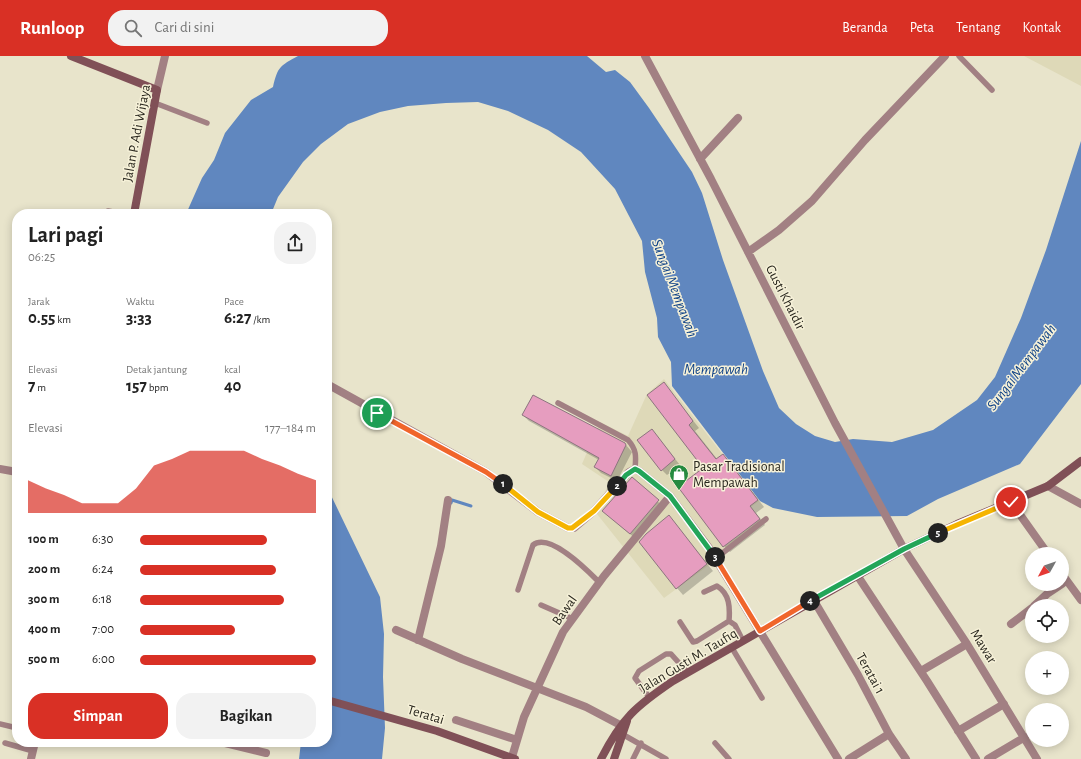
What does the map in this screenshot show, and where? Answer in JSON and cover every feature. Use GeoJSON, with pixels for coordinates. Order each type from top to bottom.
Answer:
{"type":"FeatureCollection","features":[{"type":"Feature","properties":{"kind":"main road"},"geometry":{"type":"LineString","coordinates":[[71,56],[157,90]]}},
{"type":"Feature","properties":{"kind":"main road","name":"Jalan P. Adi Wijaya"},"geometry":{"type":"LineString","coordinates":[[135,209],[157,90]]}},
{"type":"Feature","properties":{"kind":"main road","name":"Jalan Gusti M. Taufiq"},"geometry":{"type":"LineString","coordinates":[[614,759],[622,729],[628,716],[649,698],[688,673],[813,599],[904,549],[957,524],[1048,486],[1081,461]]}},
{"type":"Feature","properties":{"kind":"main road","name":"Teratai"},"geometry":{"type":"LineString","coordinates":[[332,701],[437,731],[508,758]]}},
{"type":"Feature","properties":{"kind":"main road","name":"Jalan Gusti M. Taufiq"},"geometry":{"type":"LineString","coordinates":[[601,759],[622,729]]}},
{"type":"Feature","properties":{"kind":"street","name":"Jalan P. Adi Wijaya"},"geometry":{"type":"LineString","coordinates":[[157,90],[165,56]]}},
{"type":"Feature","properties":{"kind":"street","name":"Gusti Khaidir"},"geometry":{"type":"LineString","coordinates":[[645,56],[700,159],[835,423],[904,549]]}},
{"type":"Feature","properties":{"kind":"street"},"geometry":{"type":"LineString","coordinates":[[748,252],[779,230],[812,202],[890,113],[945,56]]}},
{"type":"Feature","properties":{"kind":"street"},"geometry":{"type":"LineString","coordinates":[[700,159],[738,118]]}},
{"type":"Feature","properties":{"kind":"street"},"geometry":{"type":"LineString","coordinates":[[332,387],[486,472],[538,512],[568,528],[574,528],[588,517],[626,475],[635,469],[639,471],[670,496],[716,559],[838,759]]}},
{"type":"Feature","properties":{"kind":"street"},"geometry":{"type":"LineString","coordinates":[[0,469],[12,471]]}},
{"type":"Feature","properties":{"kind":"street"},"geometry":{"type":"LineString","coordinates":[[1048,486],[1081,504]]}},
{"type":"Feature","properties":{"kind":"street","name":"Bawal"},"geometry":{"type":"LineString","coordinates":[[508,758],[517,740],[524,718],[554,649],[573,618],[599,582],[670,496]]}},
{"type":"Feature","properties":{"kind":"street"},"geometry":{"type":"LineString","coordinates":[[418,640],[441,546],[448,500]]}},
{"type":"Feature","properties":{"kind":"street"},"geometry":{"type":"LineString","coordinates":[[1011,502],[1043,547]]}},
{"type":"Feature","properties":{"kind":"street","name":"Mawar"},"geometry":{"type":"LineString","coordinates":[[904,549],[967,644],[1025,737]]}},
{"type":"Feature","properties":{"kind":"street"},"geometry":{"type":"LineString","coordinates":[[857,575],[976,759]]}},
{"type":"Feature","properties":{"kind":"street"},"geometry":{"type":"LineString","coordinates":[[1069,587],[1081,600]]}},
{"type":"Feature","properties":{"kind":"street"},"geometry":{"type":"LineString","coordinates":[[1042,599],[1051,591]]}},
{"type":"Feature","properties":{"kind":"street","name":"Teratai 1"},"geometry":{"type":"LineString","coordinates":[[813,599],[858,675],[889,734],[906,759]]}},
{"type":"Feature","properties":{"kind":"street"},"geometry":{"type":"LineString","coordinates":[[1011,624],[1025,613]]}},
{"type":"Feature","properties":{"kind":"street"},"geometry":{"type":"LineString","coordinates":[[396,630],[586,707],[622,729]]}},
{"type":"Feature","properties":{"kind":"street"},"geometry":{"type":"LineString","coordinates":[[921,672],[967,644]]}},
{"type":"Feature","properties":{"kind":"street"},"geometry":{"type":"LineString","coordinates":[[958,732],[1004,704]]}},
{"type":"Feature","properties":{"kind":"street"},"geometry":{"type":"LineString","coordinates":[[456,720],[517,740]]}},
{"type":"Feature","properties":{"kind":"street"},"geometry":{"type":"LineString","coordinates":[[849,759],[889,734]]}},
{"type":"Feature","properties":{"kind":"street"},"geometry":{"type":"LineString","coordinates":[[988,759],[1025,737]]}},
{"type":"Feature","properties":{"kind":"street"},"geometry":{"type":"LineString","coordinates":[[241,747],[266,753]]}},
{"type":"Feature","properties":{"kind":"street","name":"Mawar"},"geometry":{"type":"LineString","coordinates":[[1030,747],[1037,759]]}},
{"type":"Feature","properties":{"kind":"lane"},"geometry":{"type":"LineString","coordinates":[[959,56],[992,90]]}},
{"type":"Feature","properties":{"kind":"lane"},"geometry":{"type":"LineString","coordinates":[[155,103],[207,123]]}},
{"type":"Feature","properties":{"kind":"lane"},"geometry":{"type":"LineString","coordinates":[[558,403],[628,440],[636,455],[635,469]]}},
{"type":"Feature","properties":{"kind":"lane"},"geometry":{"type":"LineString","coordinates":[[716,559],[766,519]]}},
{"type":"Feature","properties":{"kind":"lane"},"geometry":{"type":"LineString","coordinates":[[518,590],[534,545],[542,541],[561,550],[577,561],[599,582]]}},
{"type":"Feature","properties":{"kind":"lane"},"geometry":{"type":"LineString","coordinates":[[704,592],[717,586],[723,591],[728,602],[729,621]]}},
{"type":"Feature","properties":{"kind":"lane"},"geometry":{"type":"LineString","coordinates":[[541,605],[573,618]]}},
{"type":"Feature","properties":{"kind":"lane"},"geometry":{"type":"LineString","coordinates":[[680,622],[694,642],[729,621]]}},
{"type":"Feature","properties":{"kind":"lane"},"geometry":{"type":"LineString","coordinates":[[729,621],[735,625],[743,641]]}},
{"type":"Feature","properties":{"kind":"lane"},"geometry":{"type":"LineString","coordinates":[[732,648],[762,698]]}},
{"type":"Feature","properties":{"kind":"lane"},"geometry":{"type":"LineString","coordinates":[[649,698],[635,678],[637,674],[646,667],[666,654],[671,654],[688,673]]}},
{"type":"Feature","properties":{"kind":"lane"},"geometry":{"type":"LineString","coordinates":[[0,724],[12,727]]}},
{"type":"Feature","properties":{"kind":"lane"},"geometry":{"type":"LineString","coordinates":[[622,729],[641,744],[666,759]]}},
{"type":"Feature","properties":{"kind":"lane"},"geometry":{"type":"LineString","coordinates":[[5,743],[12,746]]}},
{"type":"Feature","properties":{"kind":"lane"},"geometry":{"type":"LineString","coordinates":[[715,743],[729,759]]}},
{"type":"Feature","properties":{"kind":"lane"},"geometry":{"type":"LineString","coordinates":[[633,759],[641,744]]}},
{"type":"Feature","properties":{"kind":"lane"},"geometry":{"type":"LineString","coordinates":[[14,747],[32,755]]}},
{"type":"Feature","properties":{"kind":"shaded area"},"geometry":{"type":"Polygon","coordinates":[[[1024,56],[1081,56],[1081,86],[1024,56]]]}},
{"type":"Feature","properties":{"kind":"shaded area","name":"Pasar Tradisional Mempawah"},"geometry":{"type":"Polygon","coordinates":[[[664,379],[759,501],[751,507],[761,520],[709,565],[664,598],[597,514],[609,482],[582,464],[600,422],[628,436],[647,394],[664,379]]]}},
{"type":"Feature","properties":{"kind":"water","name":"Mempawah"},"geometry":{"type":"Polygon","coordinates":[[[298,56],[587,56],[606,72],[615,70],[630,82],[692,172],[702,193],[723,260],[763,371],[779,408],[796,424],[815,436],[835,442],[853,439],[892,442],[933,430],[977,400],[995,377],[1021,318],[1046,250],[1081,141],[1081,384],[1020,464],[938,499],[907,516],[817,517],[773,508],[760,501],[672,386],[671,362],[658,337],[657,318],[645,272],[642,241],[615,189],[581,152],[548,130],[508,111],[478,102],[408,106],[380,112],[348,124],[321,144],[303,162],[278,197],[273,209],[188,209],[202,178],[214,160],[225,133],[251,100],[273,87],[278,71],[287,62],[298,56]]]}},
{"type":"Feature","properties":{"kind":"water"},"geometry":{"type":"Polygon","coordinates":[[[332,497],[380,597],[384,634],[383,677],[385,728],[382,759],[299,759],[300,747],[332,747],[332,497]]]}},
{"type":"Feature","properties":{"kind":"building"},"geometry":{"type":"Polygon","coordinates":[[[664,382],[693,421],[689,425],[716,459],[723,454],[758,500],[750,506],[760,519],[723,547],[678,487],[703,468],[647,395],[664,382]]]}},
{"type":"Feature","properties":{"kind":"building"},"geometry":{"type":"Polygon","coordinates":[[[533,395],[625,443],[626,445],[611,476],[594,467],[599,458],[522,415],[533,395]]]}},
{"type":"Feature","properties":{"kind":"building"},"geometry":{"type":"Polygon","coordinates":[[[652,429],[675,459],[661,471],[637,440],[652,429]]]}},
{"type":"Feature","properties":{"kind":"building"},"geometry":{"type":"Polygon","coordinates":[[[632,477],[659,500],[630,534],[602,511],[632,477]]]}},
{"type":"Feature","properties":{"kind":"building"},"geometry":{"type":"Polygon","coordinates":[[[669,515],[707,564],[676,589],[639,542],[646,534],[669,515]]]}},
{"type":"Feature","properties":{"kind":"waterway"},"geometry":{"type":"LineString","coordinates":[[451,503],[452,500],[471,506]]}},
{"type":"Feature","properties":{"kind":"place","name":"Pasar Tradisional Mempawah"},"geometry":{"type":"Point","coordinates":[679,491]}},
{"type":"Feature","properties":{"kind":"route"},"geometry":{"type":"LineString","coordinates":[[377,413],[486,472],[538,512],[568,528],[574,528],[594,511],[629,472],[635,469],[639,471],[670,496],[709,548],[760,631],[813,599],[904,549],[957,524],[1011,502]]}},
{"type":"Feature","properties":{"kind":"water label","name":"Sungai Mempawah"},"geometry":{"type":"Point","coordinates":[675,288]}},
{"type":"Feature","properties":{"kind":"water label","name":"Sungai Mempawah"},"geometry":{"type":"Point","coordinates":[1021,367]}}]}
